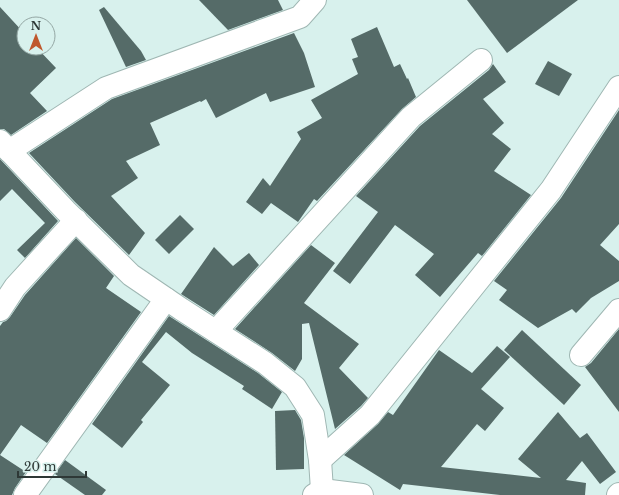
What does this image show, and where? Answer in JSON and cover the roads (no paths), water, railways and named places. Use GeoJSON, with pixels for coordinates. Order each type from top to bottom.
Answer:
{"type":"FeatureCollection","features":[{"type":"Feature","properties":{"kind":"street"},"geometry":{"type":"LineString","coordinates":[[315,0],[300,17],[106,88],[4,146],[66,211],[131,274],[166,299],[265,363],[295,387],[314,415],[320,460],[318,492],[362,495]]}},
{"type":"Feature","properties":{"kind":"street"},"geometry":{"type":"LineString","coordinates":[[216,331],[411,117],[481,60]]}},
{"type":"Feature","properties":{"kind":"street"},"geometry":{"type":"LineString","coordinates":[[320,460],[370,415],[551,190],[619,86]]}},
{"type":"Feature","properties":{"kind":"street"},"geometry":{"type":"LineString","coordinates":[[0,310],[15,287],[76,220]]}},
{"type":"Feature","properties":{"kind":"street"},"geometry":{"type":"LineString","coordinates":[[25,495],[166,299]]}},
{"type":"Feature","properties":{"kind":"street"},"geometry":{"type":"LineString","coordinates":[[581,355],[619,310]]}}]}
